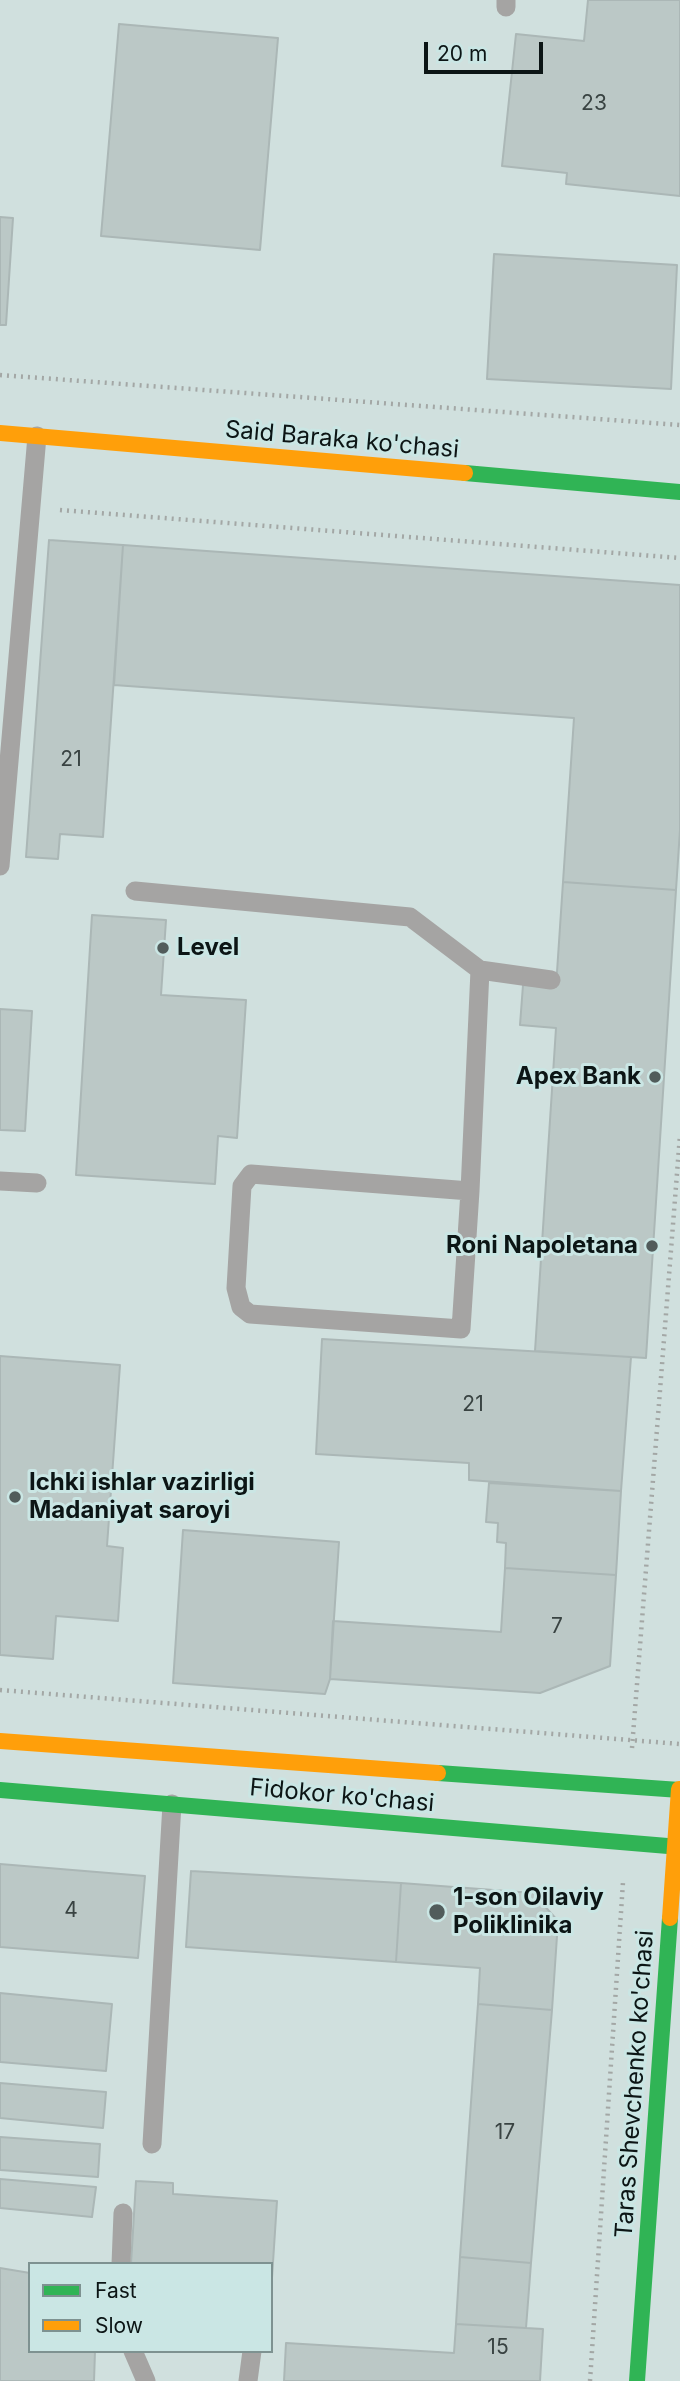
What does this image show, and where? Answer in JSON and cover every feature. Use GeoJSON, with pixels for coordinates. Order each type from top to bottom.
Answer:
{"type":"FeatureCollection","features":[{"type":"Feature","properties":{"kind":"main road","name":"Said Baraka ko'chasi"},"geometry":{"type":"LineString","coordinates":[[0,433],[680,492]]}},
{"type":"Feature","properties":{"kind":"main road","name":"Fidokor ko'chasi"},"geometry":{"type":"LineString","coordinates":[[0,1741],[679,1789]]}},
{"type":"Feature","properties":{"kind":"main road","name":"Taras Shevchenko ko'chasi"},"geometry":{"type":"LineString","coordinates":[[637,2381],[678,1847],[679,1789]]}},
{"type":"Feature","properties":{"kind":"main road","name":"Fidokor ko'chasi"},"geometry":{"type":"LineString","coordinates":[[0,1790],[678,1847]]}},
{"type":"Feature","properties":{"kind":"lane"},"geometry":{"type":"LineString","coordinates":[[0,866],[37,436]]}},
{"type":"Feature","properties":{"kind":"lane"},"geometry":{"type":"LineString","coordinates":[[135,891],[410,917],[480,970],[551,980]]}},
{"type":"Feature","properties":{"kind":"lane"},"geometry":{"type":"LineString","coordinates":[[470,1191],[251,1174],[242,1186],[236,1288],[241,1307],[250,1314],[460,1329],[470,1191],[480,970]]}},
{"type":"Feature","properties":{"kind":"lane"},"geometry":{"type":"LineString","coordinates":[[0,1181],[37,1183]]}},
{"type":"Feature","properties":{"kind":"lane"},"geometry":{"type":"LineString","coordinates":[[152,2144],[172,1804]]}},
{"type":"Feature","properties":{"kind":"lane"},"geometry":{"type":"LineString","coordinates":[[121,2262],[123,2213]]}},
{"type":"Feature","properties":{"kind":"lane"},"geometry":{"type":"LineString","coordinates":[[134,2353],[146,2381]]}},
{"type":"Feature","properties":{"kind":"lane"},"geometry":{"type":"LineString","coordinates":[[248,2381],[251,2353]]}},
{"type":"Feature","properties":{"kind":"path"},"geometry":{"type":"LineString","coordinates":[[0,375],[680,425]]}},
{"type":"Feature","properties":{"kind":"path"},"geometry":{"type":"LineString","coordinates":[[32,508],[680,558]]}},
{"type":"Feature","properties":{"kind":"path"},"geometry":{"type":"LineString","coordinates":[[629,1786],[680,1135]]}},
{"type":"Feature","properties":{"kind":"path"},"geometry":{"type":"LineString","coordinates":[[0,1690],[680,1744]]}},
{"type":"Feature","properties":{"kind":"path"},"geometry":{"type":"LineString","coordinates":[[590,2381],[625,1843]]}},
{"type":"Feature","properties":{"kind":"building"},"geometry":{"type":"Polygon","coordinates":[[[588,0],[680,0],[680,196],[566,184],[567,173],[502,166],[516,34],[584,41],[588,0]]]}},
{"type":"Feature","properties":{"kind":"building"},"geometry":{"type":"Polygon","coordinates":[[[119,24],[278,38],[260,250],[101,236],[119,24]]]}},
{"type":"Feature","properties":{"kind":"building"},"geometry":{"type":"Polygon","coordinates":[[[0,217],[13,218],[6,325],[0,325],[0,217]]]}},
{"type":"Feature","properties":{"kind":"building"},"geometry":{"type":"Polygon","coordinates":[[[494,254],[677,265],[671,389],[487,379],[494,254]]]}},
{"type":"Feature","properties":{"kind":"building"},"geometry":{"type":"Polygon","coordinates":[[[49,540],[123,545],[103,837],[60,834],[58,859],[26,857],[49,540]]]}},
{"type":"Feature","properties":{"kind":"building"},"geometry":{"type":"Polygon","coordinates":[[[123,545],[680,585],[680,830],[676,890],[563,882],[574,718],[114,685],[123,545]]]}},
{"type":"Feature","properties":{"kind":"building"},"geometry":{"type":"Polygon","coordinates":[[[563,882],[676,890],[646,1358],[535,1351],[556,1028],[520,1025],[523,985],[556,987],[563,882]]]}},
{"type":"Feature","properties":{"kind":"building"},"geometry":{"type":"Polygon","coordinates":[[[92,915],[166,920],[161,995],[246,1000],[237,1138],[218,1136],[215,1184],[76,1175],[92,915]]]}},
{"type":"Feature","properties":{"kind":"building"},"geometry":{"type":"Polygon","coordinates":[[[0,1009],[32,1011],[25,1131],[0,1130],[0,1009]]]}},
{"type":"Feature","properties":{"kind":"building"},"geometry":{"type":"Polygon","coordinates":[[[322,1339],[631,1357],[621,1491],[469,1480],[469,1463],[316,1454],[322,1339]]]}},
{"type":"Feature","properties":{"kind":"building"},"geometry":{"type":"Polygon","coordinates":[[[0,1356],[120,1365],[107,1546],[123,1548],[118,1621],[56,1616],[53,1659],[0,1655],[0,1356]]]}},
{"type":"Feature","properties":{"kind":"building"},"geometry":{"type":"Polygon","coordinates":[[[489,1483],[621,1491],[616,1575],[505,1568],[506,1543],[497,1542],[498,1523],[486,1522],[489,1483]]]}},
{"type":"Feature","properties":{"kind":"building"},"geometry":{"type":"Polygon","coordinates":[[[183,1530],[339,1542],[330,1679],[325,1694],[173,1683],[183,1530]]]}},
{"type":"Feature","properties":{"kind":"building"},"geometry":{"type":"Polygon","coordinates":[[[505,1568],[616,1575],[610,1666],[540,1693],[330,1679],[333,1621],[501,1632],[505,1568]]]}},
{"type":"Feature","properties":{"kind":"building"},"geometry":{"type":"Polygon","coordinates":[[[0,1864],[145,1876],[138,1958],[0,1947],[0,1864]]]}},
{"type":"Feature","properties":{"kind":"building"},"geometry":{"type":"Polygon","coordinates":[[[191,1871],[401,1883],[396,1962],[186,1947],[191,1871]]]}},
{"type":"Feature","properties":{"kind":"building"},"geometry":{"type":"Polygon","coordinates":[[[401,1883],[533,1893],[558,1921],[552,2010],[478,2004],[480,1968],[396,1962],[401,1883]]]}},
{"type":"Feature","properties":{"kind":"building"},"geometry":{"type":"Polygon","coordinates":[[[0,1993],[112,2004],[106,2071],[0,2062],[0,1993]]]}},
{"type":"Feature","properties":{"kind":"building"},"geometry":{"type":"Polygon","coordinates":[[[478,2004],[552,2010],[531,2263],[460,2257],[478,2004]]]}},
{"type":"Feature","properties":{"kind":"building"},"geometry":{"type":"Polygon","coordinates":[[[0,2083],[106,2092],[103,2128],[0,2118],[0,2083]]]}},
{"type":"Feature","properties":{"kind":"building"},"geometry":{"type":"Polygon","coordinates":[[[0,2137],[100,2144],[98,2177],[0,2170],[0,2137]]]}},
{"type":"Feature","properties":{"kind":"building"},"geometry":{"type":"Polygon","coordinates":[[[0,2179],[96,2187],[92,2217],[0,2208],[0,2179]]]}},
{"type":"Feature","properties":{"kind":"building"},"geometry":{"type":"Polygon","coordinates":[[[136,2181],[173,2183],[173,2194],[277,2201],[273,2262],[131,2262],[136,2181]]]}},
{"type":"Feature","properties":{"kind":"building"},"geometry":{"type":"Polygon","coordinates":[[[460,2257],[531,2263],[526,2328],[456,2324],[460,2257]]]}},
{"type":"Feature","properties":{"kind":"building"},"geometry":{"type":"Polygon","coordinates":[[[0,2268],[28,2273],[28,2353],[95,2353],[94,2381],[0,2381],[0,2268]]]}},
{"type":"Feature","properties":{"kind":"building"},"geometry":{"type":"Polygon","coordinates":[[[456,2324],[543,2329],[540,2381],[284,2381],[286,2343],[454,2353],[456,2324]]]}},
{"type":"Feature","properties":{"kind":"traffic: fast"},"geometry":{"type":"LineString","coordinates":[[465,473],[680,492]]}},
{"type":"Feature","properties":{"kind":"traffic: fast"},"geometry":{"type":"LineString","coordinates":[[438,1773],[680,1790]]}},
{"type":"Feature","properties":{"kind":"traffic: fast"},"geometry":{"type":"LineString","coordinates":[[0,1790],[680,1847]]}},
{"type":"Feature","properties":{"kind":"traffic: fast"},"geometry":{"type":"LineString","coordinates":[[637,2381],[670,1918]]}},
{"type":"Feature","properties":{"kind":"traffic: slow"},"geometry":{"type":"LineString","coordinates":[[0,433],[465,473]]}},
{"type":"Feature","properties":{"kind":"traffic: slow"},"geometry":{"type":"LineString","coordinates":[[0,1741],[438,1773]]}},
{"type":"Feature","properties":{"kind":"traffic: slow"},"geometry":{"type":"LineString","coordinates":[[670,1918],[679,1789]]}},
{"type":"Feature","properties":{"kind":"place","name":"Level"},"geometry":{"type":"Point","coordinates":[163,948]}},
{"type":"Feature","properties":{"kind":"place","name":"Apex Bank"},"geometry":{"type":"Point","coordinates":[655,1077]}},
{"type":"Feature","properties":{"kind":"place","name":"Roni Napoletana"},"geometry":{"type":"Point","coordinates":[652,1246]}},
{"type":"Feature","properties":{"kind":"place","name":"Ichki ishlar vazirligi Madaniyat saroyi"},"geometry":{"type":"Point","coordinates":[15,1497]}},
{"type":"Feature","properties":{"kind":"place","name":"1-son Oilaviy Poliklinika"},"geometry":{"type":"Point","coordinates":[437,1912]}}]}
